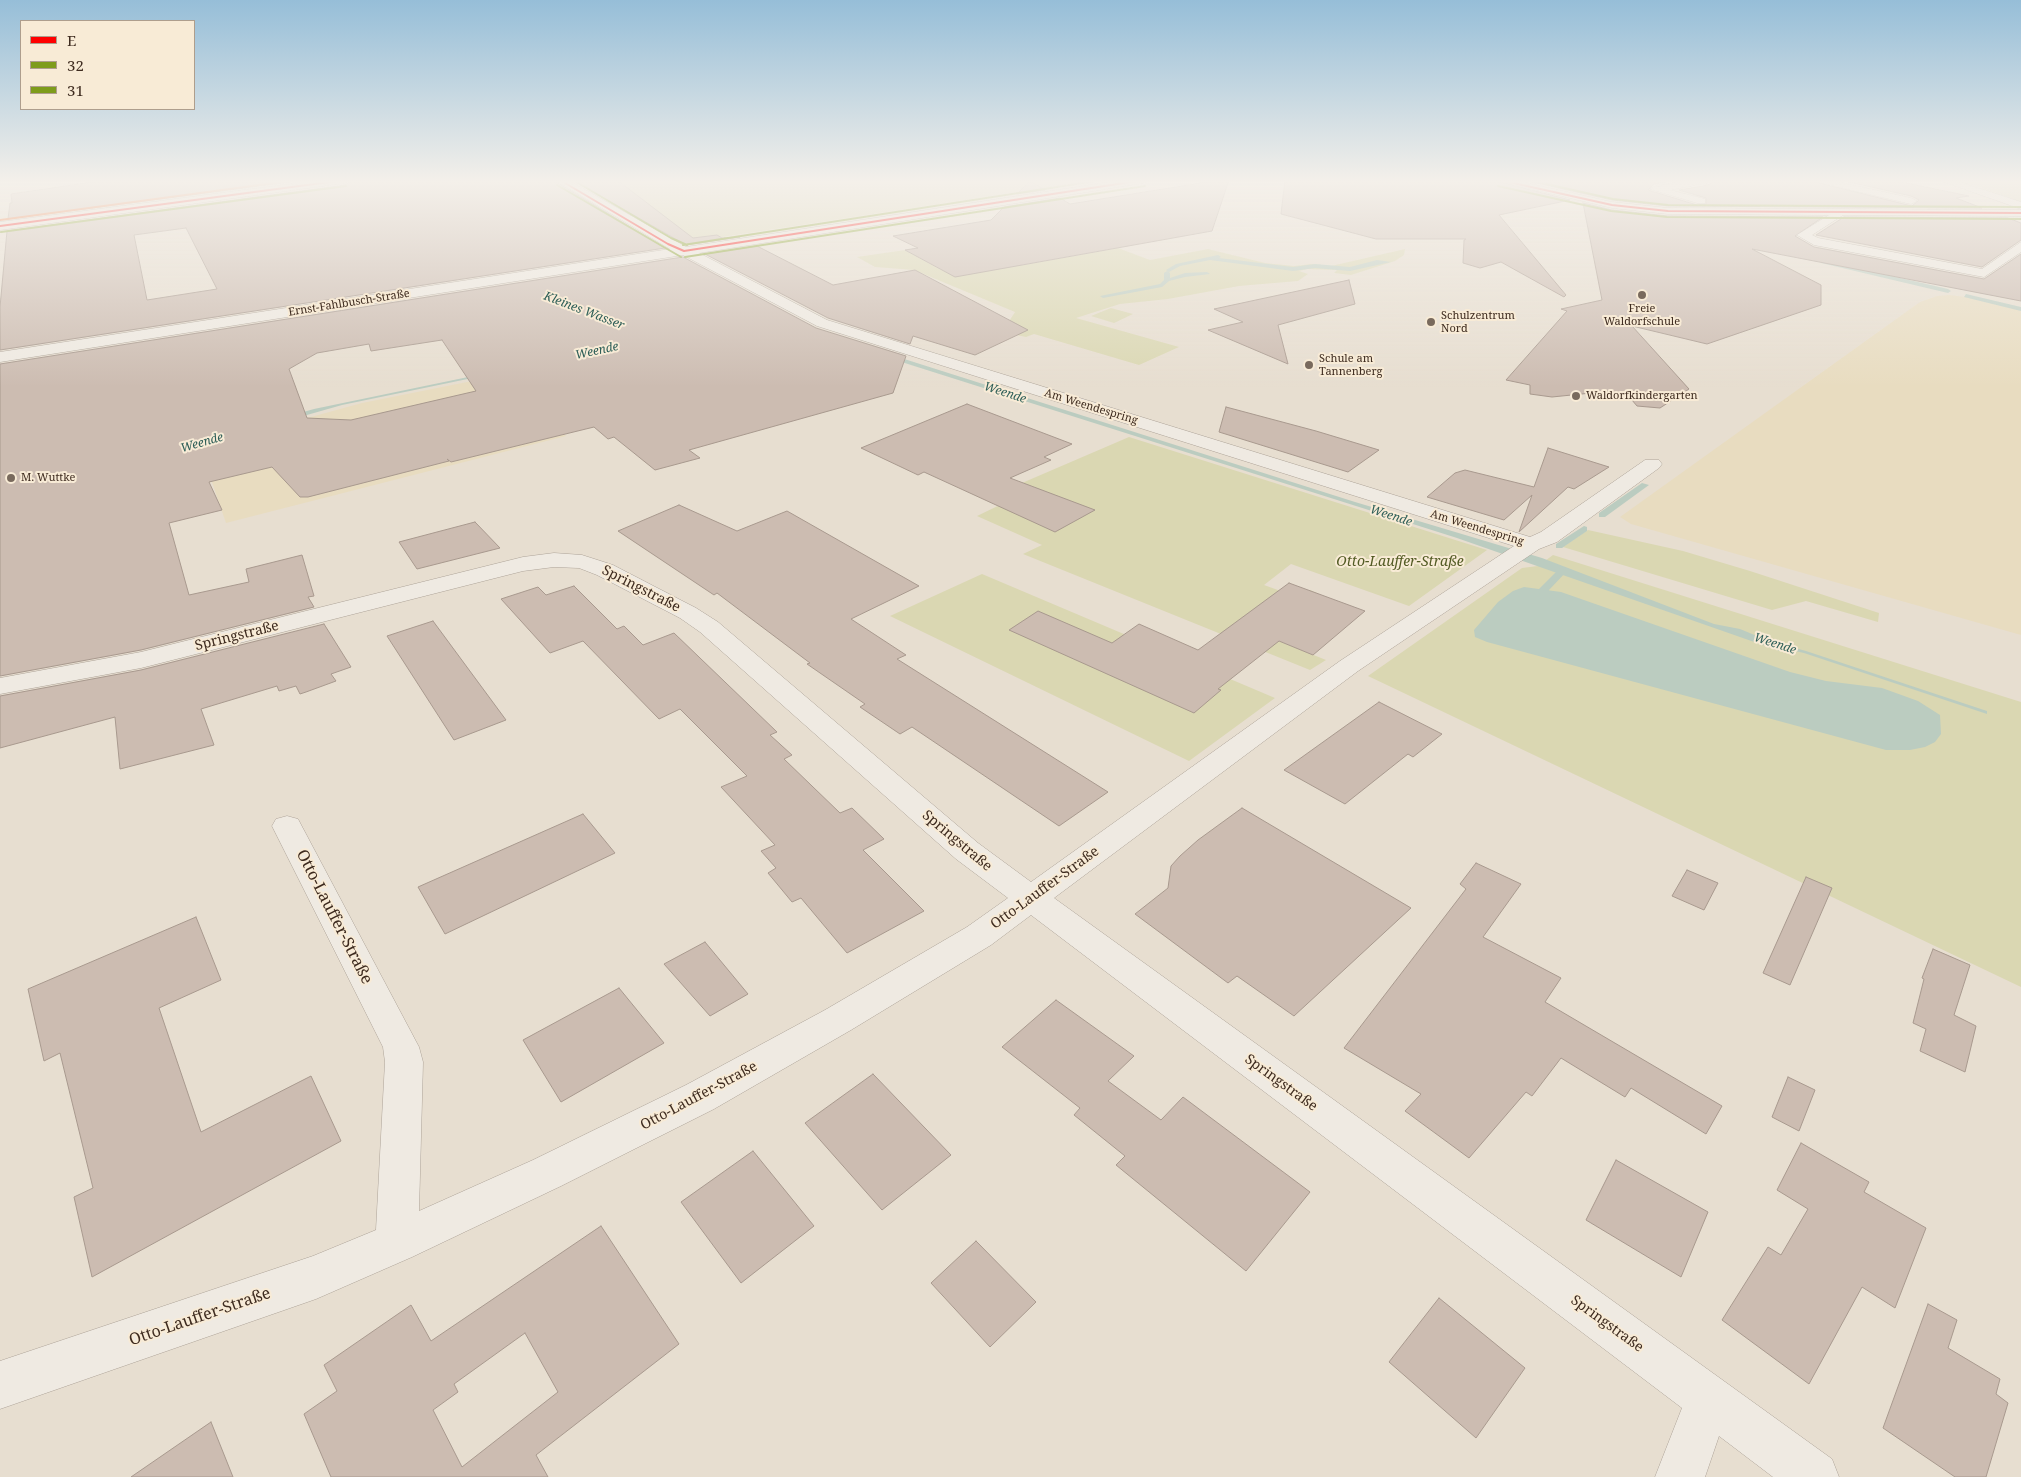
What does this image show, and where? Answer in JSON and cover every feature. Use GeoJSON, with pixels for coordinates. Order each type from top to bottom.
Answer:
{"type":"FeatureCollection","features":[{"type":"Feature","properties":{"kind":"street","name":"Am Weendespring"},"geometry":{"type":"LineString","coordinates":[[680,249],[822,323],[1522,551]]}},
{"type":"Feature","properties":{"kind":"street","name":"Ernst-Fahlbusch-Straße"},"geometry":{"type":"LineString","coordinates":[[0,357],[697,249]]}},
{"type":"Feature","properties":{"kind":"street"},"geometry":{"type":"LineString","coordinates":[[1856,249],[1984,273]]}},
{"type":"Feature","properties":{"kind":"street"},"geometry":{"type":"LineString","coordinates":[[1972,284],[2017,249]]}},
{"type":"Feature","properties":{"kind":"street","name":"Otto-Lauffer-Straße"},"geometry":{"type":"LineString","coordinates":[[0,1385],[316,1277],[547,1173],[700,1097],[838,1020],[971,941],[1348,666],[1522,551],[1549,536],[1652,464]]}},
{"type":"Feature","properties":{"kind":"street","name":"Springstraße"},"geometry":{"type":"LineString","coordinates":[[0,686],[141,660],[493,570],[554,560],[582,562],[605,570],[710,626],[967,852],[1814,1477]]}},
{"type":"Feature","properties":{"kind":"street","name":"Otto-Lauffer-Straße"},"geometry":{"type":"LineString","coordinates":[[287,826],[401,1047],[404,1062],[397,1242]]}},
{"type":"Feature","properties":{"kind":"street"},"geometry":{"type":"LineString","coordinates":[[1680,1477],[1709,1399]]}},
{"type":"Feature","properties":{"kind":"shaded area"},"geometry":{"type":"Polygon","coordinates":[[[1937,296],[1966,297],[2021,310],[2021,635],[1631,524],[1620,517],[1920,302],[1937,296]]]}},
{"type":"Feature","properties":{"kind":"shaded area"},"geometry":{"type":"Polygon","coordinates":[[[507,374],[566,436],[226,523],[212,482],[112,506],[0,494],[132,466],[362,403],[507,374]]]}},
{"type":"Feature","properties":{"kind":"green space"},"geometry":{"type":"Polygon","coordinates":[[[1113,249],[1120,249],[1150,260],[1208,249],[1265,263],[1294,266],[1312,264],[1331,266],[1405,249],[1404,255],[1395,261],[1351,275],[1334,273],[1337,270],[1307,269],[1299,271],[1308,274],[1298,281],[1239,286],[1168,299],[1120,304],[1076,318],[1179,347],[1139,365],[1034,334],[1026,337],[1002,332],[1015,312],[914,270],[875,267],[857,257],[905,250],[941,270],[1011,259],[1023,265],[1113,249]]]}},
{"type":"Feature","properties":{"kind":"green space"},"geometry":{"type":"Polygon","coordinates":[[[1111,308],[1133,314],[1114,323],[1091,316],[1111,308]]]}},
{"type":"Feature","properties":{"kind":"green space"},"geometry":{"type":"Polygon","coordinates":[[[1129,437],[1487,550],[1409,606],[1291,564],[1264,585],[1300,598],[1310,590],[1317,593],[1264,635],[1326,660],[1310,670],[1023,554],[1042,545],[977,516],[1035,488],[1022,483],[1129,437]]]}},
{"type":"Feature","properties":{"kind":"green space"},"geometry":{"type":"Polygon","coordinates":[[[1588,530],[1683,551],[1750,571],[1879,613],[1878,622],[1806,601],[1772,610],[1563,547],[1588,530]]]}},
{"type":"Feature","properties":{"kind":"green space"},"geometry":{"type":"Polygon","coordinates":[[[1553,555],[2021,702],[2021,987],[1368,676],[1522,568],[1538,566],[1553,555]]]}},
{"type":"Feature","properties":{"kind":"green space"},"geometry":{"type":"Polygon","coordinates":[[[982,574],[1275,698],[1189,761],[890,616],[982,574]]]}},
{"type":"Feature","properties":{"kind":"water"},"geometry":{"type":"Polygon","coordinates":[[[513,283],[658,337],[713,328],[816,331],[1355,502],[1542,558],[1714,624],[1740,629],[1769,641],[1806,651],[1987,711],[1987,714],[1804,653],[1782,648],[1780,651],[1457,538],[810,333],[724,330],[661,339],[342,405],[156,458],[0,492],[0,488],[155,454],[314,409],[651,339],[511,284],[513,283]]]}},
{"type":"Feature","properties":{"kind":"water"},"geometry":{"type":"Polygon","coordinates":[[[1524,587],[1561,592],[1790,672],[1826,681],[1882,688],[1918,701],[1940,715],[1941,734],[1935,742],[1925,747],[1910,750],[1886,750],[1487,642],[1475,637],[1474,630],[1498,602],[1513,591],[1524,587]]]}},
{"type":"Feature","properties":{"kind":"building"},"geometry":{"type":"Polygon","coordinates":[[[5,249],[137,249],[147,300],[217,289],[197,249],[659,249],[0,350],[0,307],[5,249]]]}},
{"type":"Feature","properties":{"kind":"building"},"geometry":{"type":"Polygon","coordinates":[[[738,249],[763,249],[833,285],[915,270],[1028,330],[975,355],[913,336],[910,344],[828,318],[705,254],[738,249]]]}},
{"type":"Feature","properties":{"kind":"building"},"geometry":{"type":"Polygon","coordinates":[[[912,249],[1112,249],[955,277],[905,250],[912,249]]]}},
{"type":"Feature","properties":{"kind":"building"},"geometry":{"type":"Polygon","coordinates":[[[1464,249],[1527,249],[1566,295],[1564,297],[1501,262],[1480,268],[1463,263],[1464,249]]]}},
{"type":"Feature","properties":{"kind":"building"},"geometry":{"type":"Polygon","coordinates":[[[1592,249],[1824,249],[1984,279],[2021,254],[2021,301],[1752,249],[1821,285],[1821,305],[1707,344],[1632,326],[1689,389],[1660,408],[1637,406],[1626,393],[1611,391],[1552,397],[1530,394],[1530,385],[1506,380],[1567,311],[1561,309],[1602,300],[1592,249]]]}},
{"type":"Feature","properties":{"kind":"building"},"geometry":{"type":"Polygon","coordinates":[[[1888,249],[2008,249],[1982,267],[1888,249]]]}},
{"type":"Feature","properties":{"kind":"building"},"geometry":{"type":"Polygon","coordinates":[[[683,257],[816,328],[906,356],[893,393],[689,450],[700,458],[655,470],[614,437],[608,439],[594,427],[451,462],[447,459],[449,461],[308,497],[300,497],[272,467],[209,482],[222,510],[169,523],[189,595],[249,582],[246,569],[302,555],[314,596],[308,597],[314,607],[141,650],[0,676],[0,364],[683,257]],[[442,340],[371,351],[369,344],[317,353],[289,369],[307,418],[351,420],[476,391],[442,340]]]}},
{"type":"Feature","properties":{"kind":"building"},"geometry":{"type":"Polygon","coordinates":[[[1349,280],[1355,304],[1278,325],[1288,364],[1208,330],[1243,322],[1214,309],[1349,280]]]}},
{"type":"Feature","properties":{"kind":"building"},"geometry":{"type":"Polygon","coordinates":[[[967,404],[1072,444],[1044,457],[1051,460],[1010,478],[1095,510],[1055,532],[924,472],[918,475],[861,448],[967,404]]]}},
{"type":"Feature","properties":{"kind":"building"},"geometry":{"type":"Polygon","coordinates":[[[1226,407],[1379,450],[1348,472],[1219,432],[1226,407]]]}},
{"type":"Feature","properties":{"kind":"building"},"geometry":{"type":"Polygon","coordinates":[[[1548,448],[1609,467],[1574,489],[1568,487],[1519,532],[1532,495],[1504,520],[1427,497],[1455,473],[1465,470],[1534,487],[1548,448]]]}},
{"type":"Feature","properties":{"kind":"building"},"geometry":{"type":"Polygon","coordinates":[[[679,505],[737,531],[787,511],[919,586],[851,619],[906,655],[897,659],[1108,792],[1059,826],[912,727],[900,734],[860,707],[865,704],[807,664],[810,663],[717,593],[714,595],[618,531],[679,505]]]}},
{"type":"Feature","properties":{"kind":"building"},"geometry":{"type":"Polygon","coordinates":[[[475,522],[500,548],[417,569],[399,542],[475,522]]]}},
{"type":"Feature","properties":{"kind":"building"},"geometry":{"type":"Polygon","coordinates":[[[1289,583],[1365,611],[1313,655],[1279,641],[1218,689],[1221,690],[1194,713],[1009,630],[1038,611],[1112,643],[1139,624],[1198,650],[1289,583]]]}},
{"type":"Feature","properties":{"kind":"building"},"geometry":{"type":"Polygon","coordinates":[[[574,586],[617,629],[624,626],[643,645],[674,633],[777,732],[770,735],[792,755],[784,759],[840,813],[852,808],[884,839],[863,850],[924,911],[847,953],[801,898],[792,902],[768,873],[776,868],[761,851],[775,845],[721,787],[747,776],[680,709],[659,719],[583,641],[550,653],[501,599],[538,587],[546,595],[574,586]]]}},
{"type":"Feature","properties":{"kind":"building"},"geometry":{"type":"Polygon","coordinates":[[[433,621],[506,720],[454,740],[387,636],[433,621]]]}},
{"type":"Feature","properties":{"kind":"building"},"geometry":{"type":"Polygon","coordinates":[[[324,624],[351,667],[331,674],[336,681],[300,694],[296,686],[279,691],[277,686],[201,709],[214,745],[120,769],[115,717],[0,748],[0,696],[141,670],[324,624]]]}},
{"type":"Feature","properties":{"kind":"building"},"geometry":{"type":"Polygon","coordinates":[[[1379,702],[1442,734],[1413,757],[1408,754],[1345,804],[1284,770],[1379,702]]]}},
{"type":"Feature","properties":{"kind":"building"},"geometry":{"type":"Polygon","coordinates":[[[1242,808],[1411,908],[1294,1016],[1237,976],[1228,983],[1135,914],[1168,888],[1171,866],[1180,856],[1198,840],[1242,808]]]}},
{"type":"Feature","properties":{"kind":"building"},"geometry":{"type":"Polygon","coordinates":[[[583,814],[615,853],[445,934],[418,887],[583,814]]]}},
{"type":"Feature","properties":{"kind":"building"},"geometry":{"type":"Polygon","coordinates":[[[1476,863],[1521,884],[1483,937],[1561,978],[1545,1002],[1722,1106],[1706,1134],[1631,1088],[1625,1097],[1561,1058],[1532,1096],[1526,1092],[1469,1158],[1405,1111],[1421,1094],[1344,1048],[1466,889],[1460,884],[1476,863]]]}},
{"type":"Feature","properties":{"kind":"building"},"geometry":{"type":"Polygon","coordinates":[[[1687,870],[1718,883],[1704,910],[1672,896],[1687,870]]]}},
{"type":"Feature","properties":{"kind":"building"},"geometry":{"type":"Polygon","coordinates":[[[1806,877],[1832,888],[1790,985],[1763,973],[1806,877]]]}},
{"type":"Feature","properties":{"kind":"building"},"geometry":{"type":"Polygon","coordinates":[[[196,917],[221,980],[159,1008],[201,1132],[311,1076],[341,1141],[92,1277],[74,1197],[93,1188],[60,1053],[44,1061],[28,989],[196,917]]]}},
{"type":"Feature","properties":{"kind":"building"},"geometry":{"type":"Polygon","coordinates":[[[705,942],[748,994],[710,1016],[664,964],[705,942]]]}},
{"type":"Feature","properties":{"kind":"building"},"geometry":{"type":"Polygon","coordinates":[[[1933,949],[1970,965],[1954,1015],[1976,1026],[1965,1072],[1920,1051],[1926,1029],[1913,1023],[1924,979],[1922,978],[1933,949]]]}},
{"type":"Feature","properties":{"kind":"building"},"geometry":{"type":"Polygon","coordinates":[[[619,988],[664,1043],[561,1102],[523,1040],[619,988]]]}},
{"type":"Feature","properties":{"kind":"building"},"geometry":{"type":"Polygon","coordinates":[[[1056,1000],[1134,1056],[1108,1081],[1161,1120],[1183,1097],[1310,1192],[1246,1271],[1116,1165],[1125,1156],[1074,1115],[1080,1108],[1002,1047],[1056,1000]]]}},
{"type":"Feature","properties":{"kind":"building"},"geometry":{"type":"Polygon","coordinates":[[[873,1074],[951,1155],[882,1210],[805,1123],[873,1074]]]}},
{"type":"Feature","properties":{"kind":"building"},"geometry":{"type":"Polygon","coordinates":[[[1788,1077],[1815,1090],[1799,1131],[1772,1117],[1788,1077]]]}},
{"type":"Feature","properties":{"kind":"building"},"geometry":{"type":"Polygon","coordinates":[[[1801,1143],[1869,1182],[1864,1192],[1926,1228],[1895,1308],[1862,1287],[1809,1384],[1722,1320],[1768,1247],[1781,1255],[1808,1209],[1777,1190],[1801,1143]]]}},
{"type":"Feature","properties":{"kind":"building"},"geometry":{"type":"Polygon","coordinates":[[[753,1151],[814,1226],[741,1283],[681,1202],[753,1151]]]}},
{"type":"Feature","properties":{"kind":"building"},"geometry":{"type":"Polygon","coordinates":[[[1616,1160],[1708,1212],[1681,1277],[1586,1220],[1616,1160]]]}},
{"type":"Feature","properties":{"kind":"building"},"geometry":{"type":"Polygon","coordinates":[[[601,1226],[679,1344],[536,1455],[548,1477],[331,1477],[304,1414],[337,1391],[324,1365],[411,1305],[431,1341],[601,1226]],[[525,1333],[454,1384],[458,1392],[433,1410],[462,1467],[558,1392],[525,1333]]]}},
{"type":"Feature","properties":{"kind":"building"},"geometry":{"type":"Polygon","coordinates":[[[976,1241],[1036,1302],[990,1347],[931,1283],[976,1241]]]}},
{"type":"Feature","properties":{"kind":"building"},"geometry":{"type":"Polygon","coordinates":[[[1439,1298],[1525,1368],[1476,1438],[1389,1362],[1439,1298]]]}},
{"type":"Feature","properties":{"kind":"building"},"geometry":{"type":"Polygon","coordinates":[[[1928,1304],[1957,1320],[1948,1348],[2000,1379],[1996,1394],[2008,1403],[1986,1477],[1955,1477],[1883,1428],[1928,1304]]]}},
{"type":"Feature","properties":{"kind":"building"},"geometry":{"type":"Polygon","coordinates":[[[211,1422],[233,1477],[131,1477],[211,1422]]]}},
{"type":"Feature","properties":{"kind":"waterway"},"geometry":{"type":"LineString","coordinates":[[1169,270],[1178,265],[1218,257]]}},
{"type":"Feature","properties":{"kind":"waterway"},"geometry":{"type":"LineString","coordinates":[[1212,259],[1293,269],[1315,266],[1350,269],[1377,262],[1388,262]]}},
{"type":"Feature","properties":{"kind":"waterway"},"geometry":{"type":"LineString","coordinates":[[1823,262],[1948,291]]}},
{"type":"Feature","properties":{"kind":"waterway"},"geometry":{"type":"LineString","coordinates":[[1167,273],[1167,280]]}},
{"type":"Feature","properties":{"kind":"waterway"},"geometry":{"type":"LineString","coordinates":[[1167,280],[1185,275],[1207,274]]}},
{"type":"Feature","properties":{"kind":"waterway"},"geometry":{"type":"LineString","coordinates":[[1103,296],[1162,285],[1167,280]]}},
{"type":"Feature","properties":{"kind":"waterway"},"geometry":{"type":"LineString","coordinates":[[1966,296],[2021,309]]}},
{"type":"Feature","properties":{"kind":"waterway"},"geometry":{"type":"LineString","coordinates":[[1602,515],[1645,485]]}},
{"type":"Feature","properties":{"kind":"waterway"},"geometry":{"type":"LineString","coordinates":[[1559,546],[1584,529]]}},
{"type":"Feature","properties":{"kind":"waterway"},"geometry":{"type":"LineString","coordinates":[[1545,602],[1544,589],[1562,571]]}},
{"type":"Feature","properties":{"kind":"transit line","name":"32"},"geometry":{"type":"LineString","coordinates":[[665,249],[681,257]]}},
{"type":"Feature","properties":{"kind":"transit line","name":"E"},"geometry":{"type":"LineString","coordinates":[[679,249],[684,251]]}},
{"type":"Feature","properties":{"kind":"transit line","name":"E"},"geometry":{"type":"LineString","coordinates":[[684,251],[697,249]]}},
{"type":"Feature","properties":{"kind":"transit line","name":"32"},"geometry":{"type":"LineString","coordinates":[[685,257],[737,249]]}},
{"type":"Feature","properties":{"kind":"place","name":"Freie Waldorfschule"},"geometry":{"type":"Point","coordinates":[1642,295]}},
{"type":"Feature","properties":{"kind":"place","name":"Schulzentrum Nord"},"geometry":{"type":"Point","coordinates":[1431,322]}},
{"type":"Feature","properties":{"kind":"place","name":"Schule am Tannenberg"},"geometry":{"type":"Point","coordinates":[1309,365]}},
{"type":"Feature","properties":{"kind":"place","name":"Waldorfkindergarten"},"geometry":{"type":"Point","coordinates":[1576,396]}},
{"type":"Feature","properties":{"kind":"place","name":"M. Wuttke"},"geometry":{"type":"Point","coordinates":[11,478]}},
{"type":"Feature","properties":{"kind":"water label","name":"Kleines Wasser"},"geometry":{"type":"Point","coordinates":[584,311]}},
{"type":"Feature","properties":{"kind":"water label","name":"Weende"},"geometry":{"type":"Point","coordinates":[597,351]}},
{"type":"Feature","properties":{"kind":"water label","name":"Weende"},"geometry":{"type":"Point","coordinates":[1005,393]}},
{"type":"Feature","properties":{"kind":"water label","name":"Weende"},"geometry":{"type":"Point","coordinates":[202,443]}},
{"type":"Feature","properties":{"kind":"water label","name":"Weende"},"geometry":{"type":"Point","coordinates":[1391,516]}},
{"type":"Feature","properties":{"kind":"water label","name":"Weende"},"geometry":{"type":"Point","coordinates":[1775,644]}}]}
